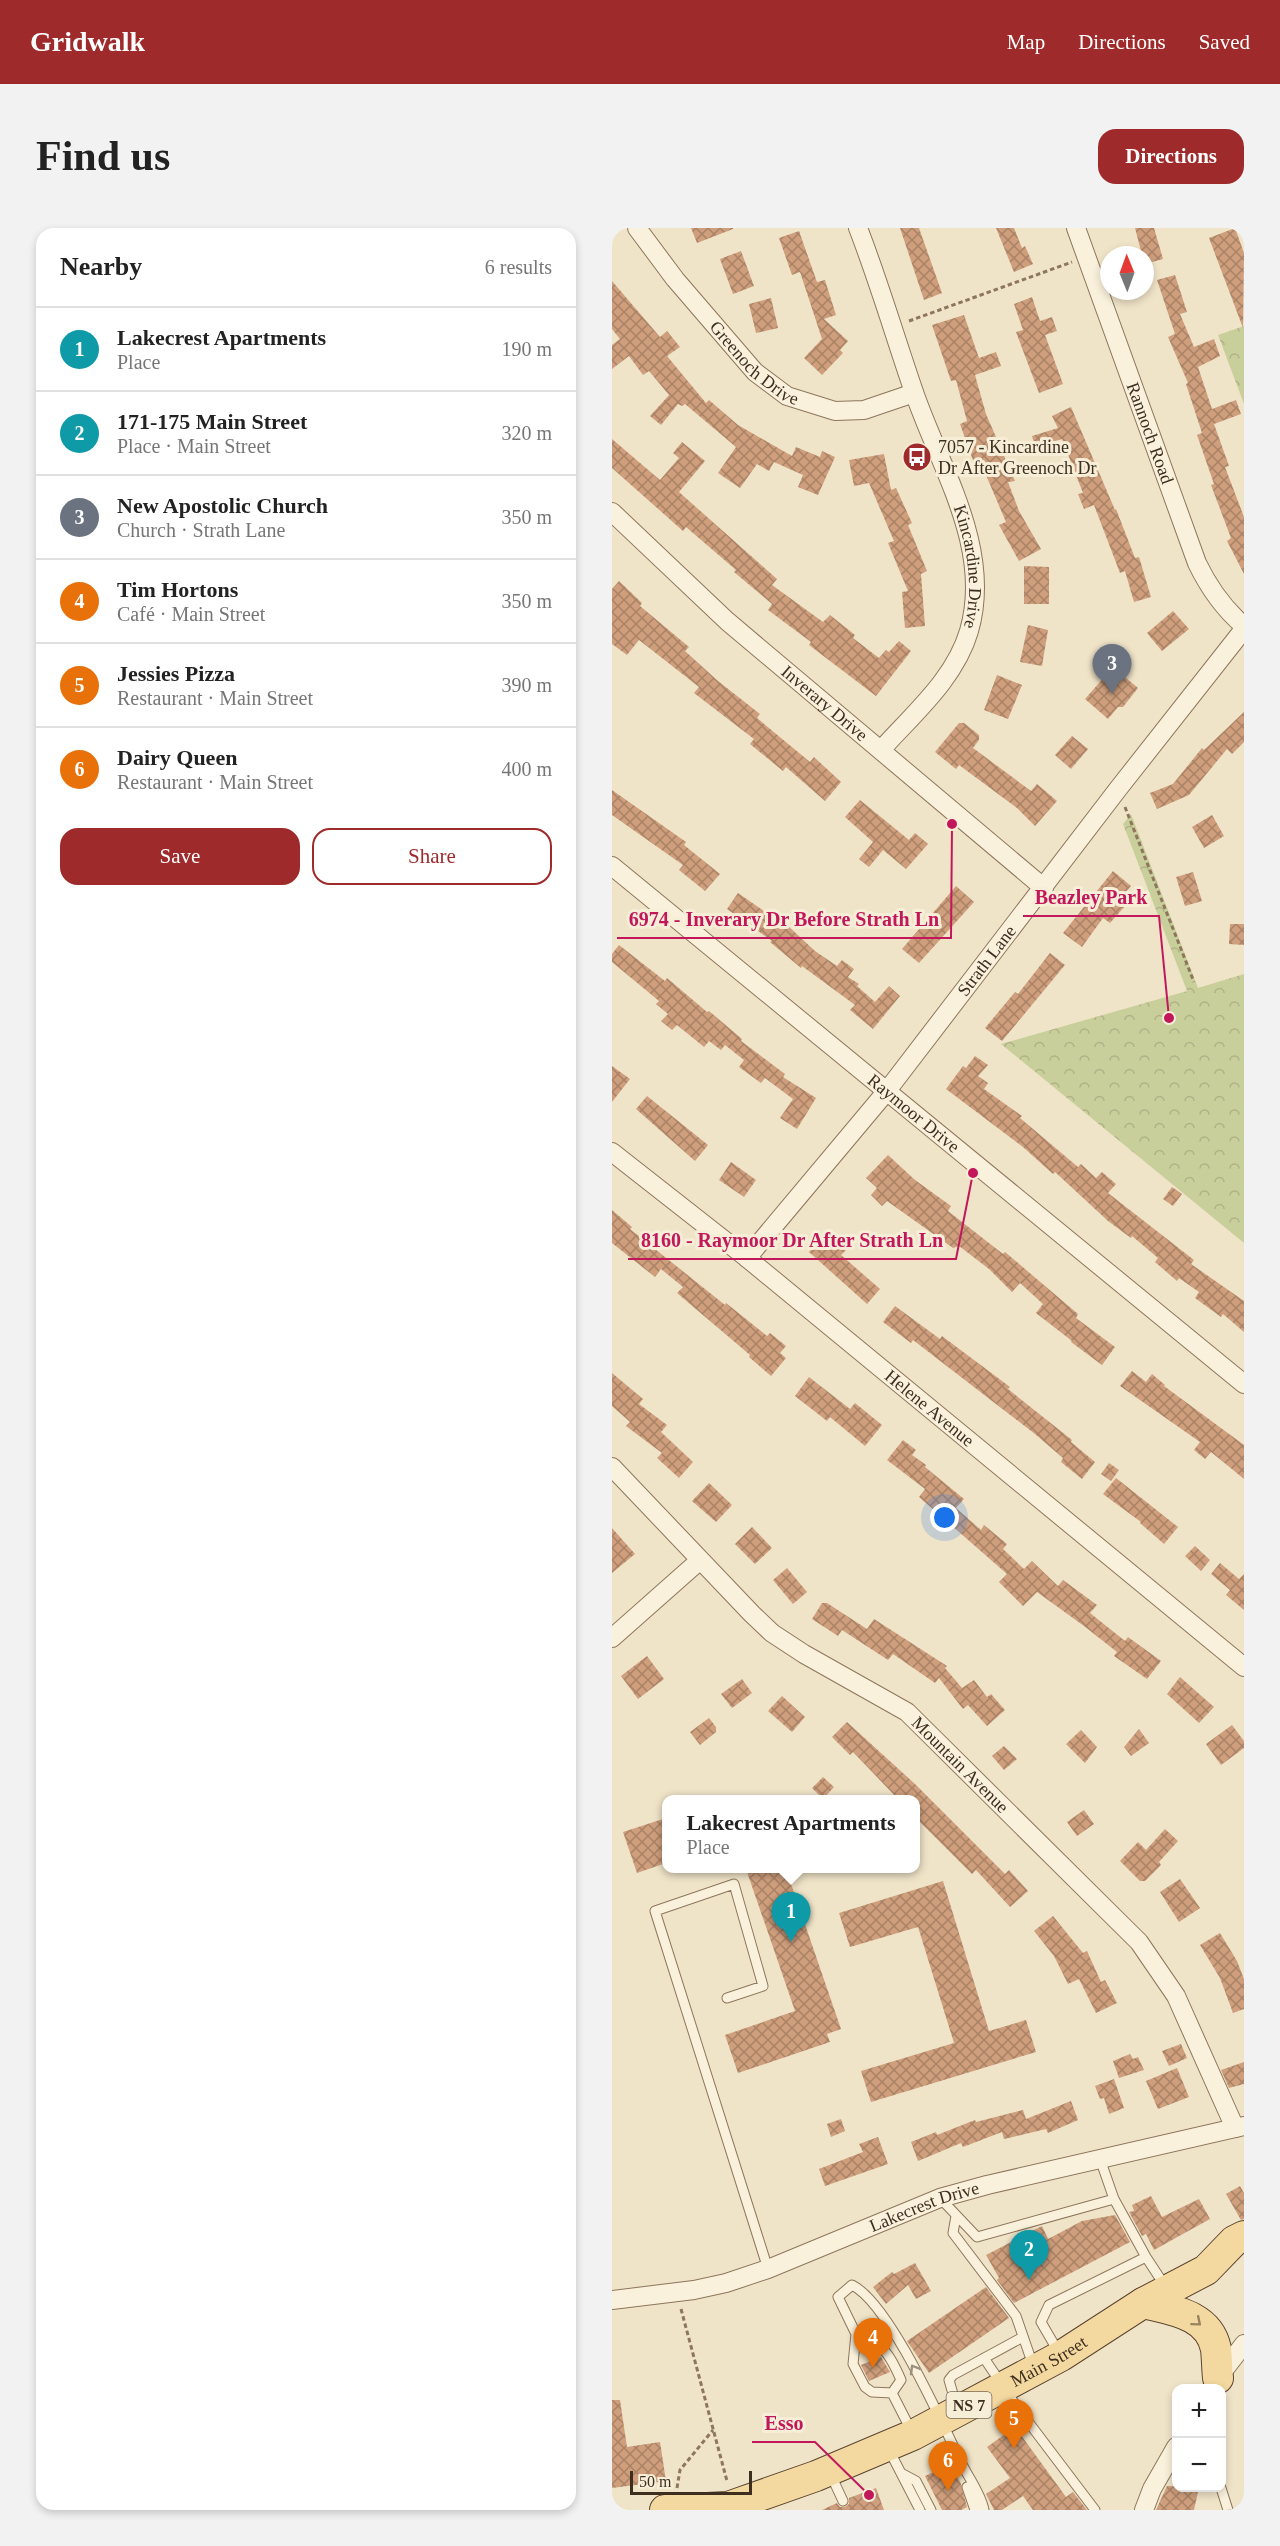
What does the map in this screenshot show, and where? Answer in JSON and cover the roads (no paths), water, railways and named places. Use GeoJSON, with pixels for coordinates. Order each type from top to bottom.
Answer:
{"type":"FeatureCollection","features":[{"type":"Feature","properties":{"kind":"main road","name":"Main Street"},"geometry":{"type":"LineString","coordinates":[[1206,2270],[1234,2241],[1244,2236]]}},
{"type":"Feature","properties":{"kind":"main road","name":"Main Street"},"geometry":{"type":"LineString","coordinates":[[673,2504],[718,2499],[728,2507],[774,2497],[829,2470],[901,2441],[950,2416],[1061,2356],[1156,2296],[1206,2270],[1244,2264]]}},
{"type":"Feature","properties":{"kind":"main road"},"geometry":{"type":"LineString","coordinates":[[1156,2296],[1188,2314],[1203,2326],[1216,2349],[1215,2383]]}},
{"type":"Feature","properties":{"kind":"street","name":"Greenoch Drive"},"geometry":{"type":"LineString","coordinates":[[637,228],[675,279],[755,372],[787,396],[835,411],[864,410],[914,393]]}},
{"type":"Feature","properties":{"kind":"street","name":"Kincardine Drive"},"geometry":{"type":"LineString","coordinates":[[858,228],[914,393],[967,528],[975,562],[976,588],[969,631],[952,669],[881,750]]}},
{"type":"Feature","properties":{"kind":"street","name":"Rannoch Road"},"geometry":{"type":"LineString","coordinates":[[1076,228],[1197,563],[1214,594],[1244,627]]}},
{"type":"Feature","properties":{"kind":"street","name":"Inverary Drive"},"geometry":{"type":"LineString","coordinates":[[612,512],[727,621],[1044,888]]}},
{"type":"Feature","properties":{"kind":"street","name":"Strath Lane"},"geometry":{"type":"LineString","coordinates":[[747,1258],[886,1092],[1244,627]]}},
{"type":"Feature","properties":{"kind":"street","name":"Raymoor Drive"},"geometry":{"type":"LineString","coordinates":[[612,866],[1244,1384]]}},
{"type":"Feature","properties":{"kind":"street","name":"Helene Avenue"},"geometry":{"type":"LineString","coordinates":[[612,1152],[747,1258],[1244,1667]]}},
{"type":"Feature","properties":{"kind":"street","name":"Mountain Avenue"},"geometry":{"type":"LineString","coordinates":[[612,1467],[699,1561],[772,1633],[804,1654],[907,1712],[1139,1942],[1176,1996],[1240,2127]]}},
{"type":"Feature","properties":{"kind":"street"},"geometry":{"type":"LineString","coordinates":[[612,1638],[699,1561]]}},
{"type":"Feature","properties":{"kind":"street","name":"Lakecrest Drive"},"geometry":{"type":"LineString","coordinates":[[612,2300],[678,2292],[726,2283],[768,2269],[940,2198],[987,2185],[1240,2127]]}},
{"type":"Feature","properties":{"kind":"street"},"geometry":{"type":"LineString","coordinates":[[1215,2383],[1244,2344]]}},
{"type":"Feature","properties":{"kind":"street"},"geometry":{"type":"LineString","coordinates":[[1144,2510],[1152,2489],[1172,2454]]}},
{"type":"Feature","properties":{"kind":"lane"},"geometry":{"type":"LineString","coordinates":[[727,1998],[763,1986],[734,1884],[655,1911],[768,2269]]}},
{"type":"Feature","properties":{"kind":"lane"},"geometry":{"type":"LineString","coordinates":[[1100,2159],[1114,2199],[1146,2257],[1156,2296]]}},
{"type":"Feature","properties":{"kind":"lane"},"geometry":{"type":"LineString","coordinates":[[940,2198],[977,2237],[1114,2199]]}},
{"type":"Feature","properties":{"kind":"lane"},"geometry":{"type":"LineString","coordinates":[[956,2216],[953,2233],[1016,2316],[1035,2370]]}},
{"type":"Feature","properties":{"kind":"lane"},"geometry":{"type":"LineString","coordinates":[[1061,2356],[1041,2322],[1049,2305],[1146,2257]]}},
{"type":"Feature","properties":{"kind":"lane"},"geometry":{"type":"LineString","coordinates":[[892,2393],[872,2392],[865,2387],[852,2364],[856,2334],[838,2297],[852,2285],[861,2289],[887,2321],[950,2416]]}},
{"type":"Feature","properties":{"kind":"lane"},"geometry":{"type":"LineString","coordinates":[[856,2334],[884,2348],[891,2356],[901,2380],[892,2393],[901,2441],[901,2473],[920,2510]]}},
{"type":"Feature","properties":{"kind":"lane"},"geometry":{"type":"LineString","coordinates":[[984,2510],[961,2463],[950,2416],[949,2380],[952,2375],[1023,2337]]}},
{"type":"Feature","properties":{"kind":"lane"},"geometry":{"type":"LineString","coordinates":[[984,2358],[1095,2510]]}},
{"type":"Feature","properties":{"kind":"lane"},"geometry":{"type":"LineString","coordinates":[[961,2463],[961,2473],[972,2496],[975,2510]]}},
{"type":"Feature","properties":{"kind":"lane"},"geometry":{"type":"LineString","coordinates":[[829,2470],[843,2501]]}},
{"type":"Feature","properties":{"kind":"lane"},"geometry":{"type":"LineString","coordinates":[[901,2473],[916,2481],[930,2510]]}},
{"type":"Feature","properties":{"kind":"lane"},"geometry":{"type":"LineString","coordinates":[[1223,2492],[1228,2510]]}},
{"type":"Feature","properties":{"kind":"place","name":"7057 - Kincardine Dr After Greenoch Dr"},"geometry":{"type":"Point","coordinates":[917,457]}},
{"type":"Feature","properties":{"kind":"place","name":"New Apostolic Church"},"geometry":{"type":"Point","coordinates":[1112,694]}},
{"type":"Feature","properties":{"kind":"place","name":"6974 - Inverary Dr Before Strath Ln"},"geometry":{"type":"Point","coordinates":[952,824]}},
{"type":"Feature","properties":{"kind":"place","name":"Beazley Park"},"geometry":{"type":"Point","coordinates":[1169,1018]}},
{"type":"Feature","properties":{"kind":"place","name":"8160 - Raymoor Dr After Strath Ln"},"geometry":{"type":"Point","coordinates":[973,1173]}},
{"type":"Feature","properties":{"kind":"place","name":"Lakecrest Apartments"},"geometry":{"type":"Point","coordinates":[791,1942]}},
{"type":"Feature","properties":{"kind":"place","name":"171-175 Main Street"},"geometry":{"type":"Point","coordinates":[1029,2280]}},
{"type":"Feature","properties":{"kind":"place","name":"Tim Hortons"},"geometry":{"type":"Point","coordinates":[873,2368]}},
{"type":"Feature","properties":{"kind":"place","name":"Jessies Pizza"},"geometry":{"type":"Point","coordinates":[1014,2449]}},
{"type":"Feature","properties":{"kind":"place","name":"Dairy Queen"},"geometry":{"type":"Point","coordinates":[948,2491]}},
{"type":"Feature","properties":{"kind":"place","name":"Esso"},"geometry":{"type":"Point","coordinates":[869,2495]}}]}
